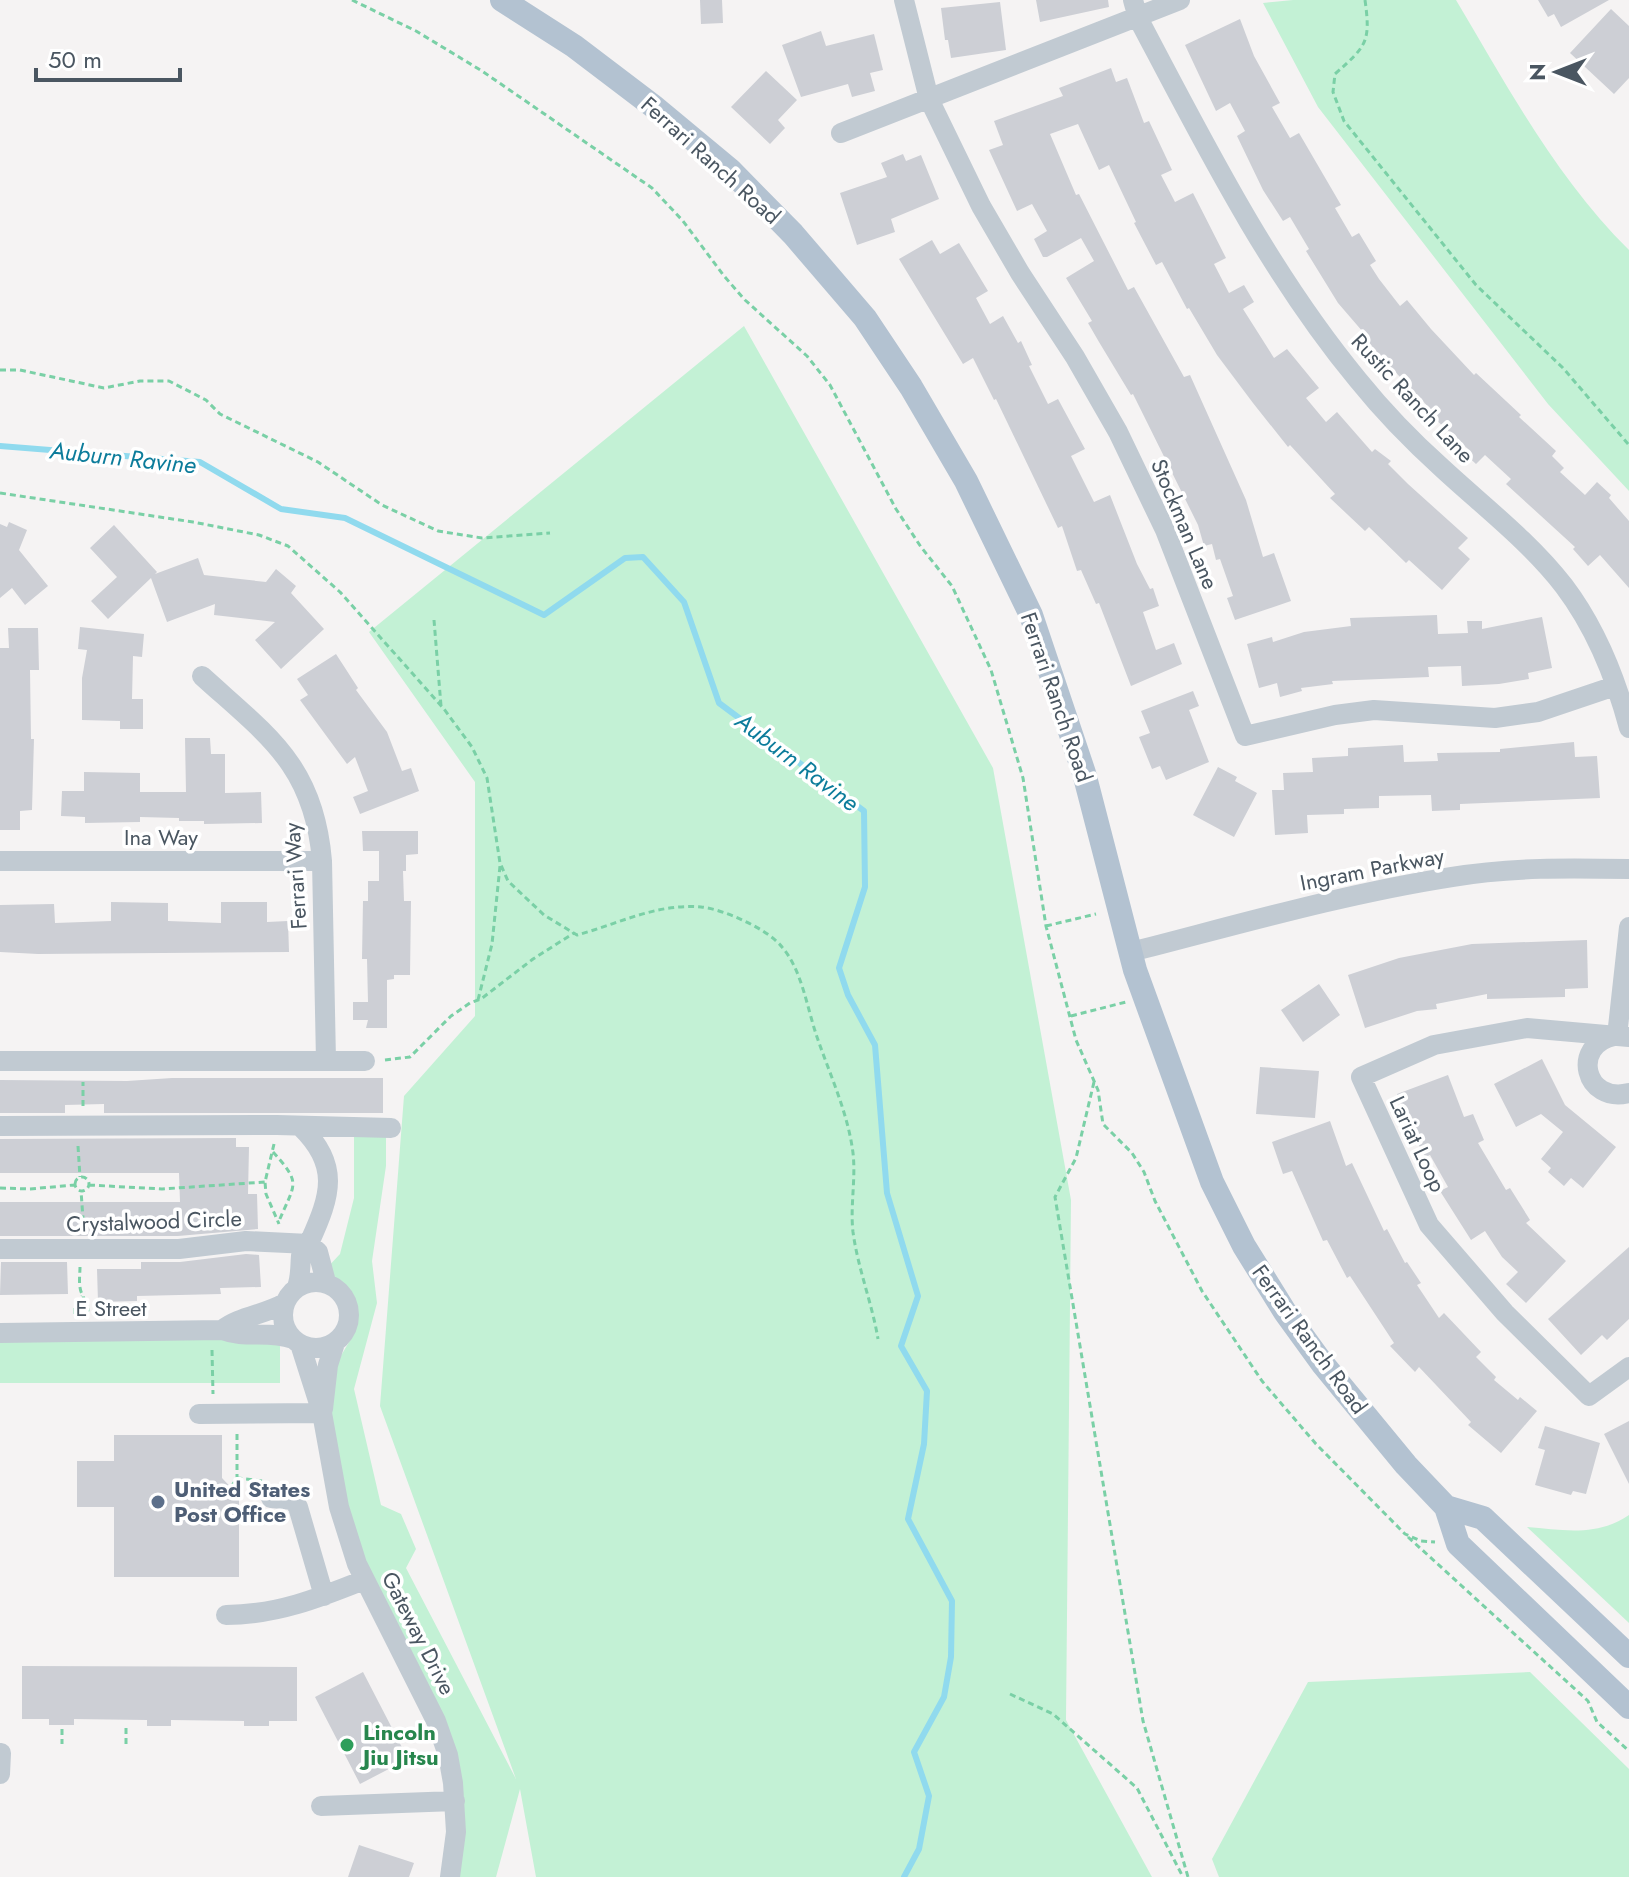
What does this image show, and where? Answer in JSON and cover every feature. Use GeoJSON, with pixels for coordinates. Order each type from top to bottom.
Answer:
{"type":"FeatureCollection","features":[{"type":"Feature","properties":{"kind":"main road","name":"Ferrari Ranch Road"},"geometry":{"type":"LineString","coordinates":[[502,0],[585,55],[730,170],[793,234],[865,318],[911,387],[966,481],[1031,615],[1084,773],[1145,997],[1212,1182],[1244,1246],[1285,1312],[1322,1363],[1406,1465],[1446,1507],[1458,1544],[1629,1707]]}},
{"type":"Feature","properties":{"kind":"main road","name":"Ferrari Ranch Road"},"geometry":{"type":"LineString","coordinates":[[1446,1507],[1483,1518],[1629,1656]]}},
{"type":"Feature","properties":{"kind":"street","name":"Stockman Lane"},"geometry":{"type":"LineString","coordinates":[[904,0],[929,99],[989,219],[1118,432],[1165,530],[1245,736],[1335,715],[1374,710],[1495,718],[1538,712],[1615,686]]}},
{"type":"Feature","properties":{"kind":"street"},"geometry":{"type":"LineString","coordinates":[[841,133],[929,99],[1135,9],[1180,0]]}},
{"type":"Feature","properties":{"kind":"street","name":"Rustic Ranch Lane"},"geometry":{"type":"LineString","coordinates":[[1135,9],[1232,195],[1321,332],[1400,427],[1491,511],[1564,586],[1594,634],[1629,728]]}},
{"type":"Feature","properties":{"kind":"street","name":"Ferrari Way"},"geometry":{"type":"LineString","coordinates":[[202,676],[267,735],[288,759],[313,806],[320,833],[322,861],[326,1061]]}},
{"type":"Feature","properties":{"kind":"street","name":"Ina Way"},"geometry":{"type":"LineString","coordinates":[[0,861],[322,861]]}},
{"type":"Feature","properties":{"kind":"street","name":"Ingram Parkway"},"geometry":{"type":"LineString","coordinates":[[1131,952],[1301,908],[1454,876],[1515,870],[1629,869]]}},
{"type":"Feature","properties":{"kind":"street"},"geometry":{"type":"LineString","coordinates":[[1629,927],[1625,1037],[1608,1037],[1593,1048],[1588,1057],[1589,1076],[1601,1090],[1619,1095],[1629,1093]]}},
{"type":"Feature","properties":{"kind":"street","name":"Lariat Loop"},"geometry":{"type":"LineString","coordinates":[[1625,1037],[1527,1028],[1434,1045],[1361,1077],[1429,1225],[1505,1313],[1589,1396],[1629,1367]]}},
{"type":"Feature","properties":{"kind":"street"},"geometry":{"type":"LineString","coordinates":[[0,1061],[365,1061]]}},
{"type":"Feature","properties":{"kind":"street"},"geometry":{"type":"LineString","coordinates":[[0,1126],[277,1125],[391,1128]]}},
{"type":"Feature","properties":{"kind":"street"},"geometry":{"type":"LineString","coordinates":[[291,1295],[311,1281],[326,1282],[340,1291],[348,1305],[350,1314],[346,1330],[335,1343],[318,1348],[296,1342],[284,1324],[301,1253],[309,1244],[328,1186],[329,1172],[324,1156],[301,1127]]}},
{"type":"Feature","properties":{"kind":"street","name":"Crystalwood Circle"},"geometry":{"type":"LineString","coordinates":[[0,1249],[179,1249],[246,1241],[309,1244]]}},
{"type":"Feature","properties":{"kind":"street"},"geometry":{"type":"LineString","coordinates":[[309,1244],[318,1252],[326,1282]]}},
{"type":"Feature","properties":{"kind":"street","name":"E Street"},"geometry":{"type":"LineString","coordinates":[[222,1330],[235,1320],[272,1310],[291,1295]]}},
{"type":"Feature","properties":{"kind":"street","name":"E Street"},"geometry":{"type":"LineString","coordinates":[[0,1333],[222,1330],[237,1336],[281,1335],[296,1342]]}},
{"type":"Feature","properties":{"kind":"street","name":"Gateway Drive"},"geometry":{"type":"LineString","coordinates":[[296,1342],[322,1413],[339,1507],[364,1580],[436,1721],[448,1755],[456,1832],[450,1877]]}},
{"type":"Feature","properties":{"kind":"street","name":"Gateway Drive"},"geometry":{"type":"LineString","coordinates":[[322,1413],[328,1365],[335,1343]]}},
{"type":"Feature","properties":{"kind":"street"},"geometry":{"type":"LineString","coordinates":[[199,1414],[322,1413]]}},
{"type":"Feature","properties":{"kind":"street"},"geometry":{"type":"LineString","coordinates":[[271,1498],[293,1500],[298,1507],[324,1596]]}},
{"type":"Feature","properties":{"kind":"street"},"geometry":{"type":"LineString","coordinates":[[226,1615],[271,1612],[364,1580]]}},
{"type":"Feature","properties":{"kind":"street"},"geometry":{"type":"LineString","coordinates":[[0,1774],[1,1753]]}},
{"type":"Feature","properties":{"kind":"street"},"geometry":{"type":"LineString","coordinates":[[321,1806],[455,1801]]}},
{"type":"Feature","properties":{"kind":"path"},"geometry":{"type":"LineString","coordinates":[[352,0],[416,31],[482,71],[652,188],[683,221],[724,276],[807,356],[830,385],[896,509],[952,586],[991,670],[1023,778],[1046,926],[1076,1040],[1094,1079],[1103,1124],[1132,1153],[1144,1172],[1155,1201],[1202,1291],[1262,1381],[1316,1444],[1405,1534],[1588,1701],[1597,1722],[1629,1751]]}},
{"type":"Feature","properties":{"kind":"path"},"geometry":{"type":"LineString","coordinates":[[1365,0],[1369,26],[1363,49],[1335,74],[1333,92],[1344,121],[1476,285],[1563,368],[1629,445]]}},
{"type":"Feature","properties":{"kind":"path"},"geometry":{"type":"LineString","coordinates":[[0,370],[20,370],[104,388],[140,381],[169,381],[206,400],[220,414],[318,462],[382,505],[438,531],[482,538],[550,533]]}},
{"type":"Feature","properties":{"kind":"path"},"geometry":{"type":"LineString","coordinates":[[0,493],[193,522],[276,540],[288,546],[340,592],[441,706],[472,747],[487,778],[500,863],[500,891],[492,944],[478,1000]]}},
{"type":"Feature","properties":{"kind":"path"},"geometry":{"type":"LineString","coordinates":[[434,620],[441,706]]}},
{"type":"Feature","properties":{"kind":"path"},"geometry":{"type":"LineString","coordinates":[[500,863],[508,881],[544,915],[577,935],[650,911],[684,906],[719,911],[764,932],[780,944],[795,970],[846,1121],[853,1155],[853,1236],[878,1339]]}},
{"type":"Feature","properties":{"kind":"path"},"geometry":{"type":"LineString","coordinates":[[1046,926],[1119,908]]}},
{"type":"Feature","properties":{"kind":"path"},"geometry":{"type":"LineString","coordinates":[[391,1060],[410,1057],[451,1016],[574,933]]}},
{"type":"Feature","properties":{"kind":"path"},"geometry":{"type":"LineString","coordinates":[[1071,1016],[1145,997]]}},
{"type":"Feature","properties":{"kind":"path"},"geometry":{"type":"LineString","coordinates":[[1094,1079],[1076,1158],[1055,1197],[1143,1721],[1186,1877]]}},
{"type":"Feature","properties":{"kind":"path"},"geometry":{"type":"LineString","coordinates":[[280,1142],[274,1141],[265,1182],[266,1194],[282,1230]]}},
{"type":"Feature","properties":{"kind":"path"},"geometry":{"type":"LineString","coordinates":[[273,1152],[293,1173],[295,1184],[278,1222]]}},
{"type":"Feature","properties":{"kind":"path"},"geometry":{"type":"LineString","coordinates":[[74,1185],[79,1177],[87,1180],[89,1185]]}},
{"type":"Feature","properties":{"kind":"path"},"geometry":{"type":"LineString","coordinates":[[89,1185],[178,1189],[265,1182]]}},
{"type":"Feature","properties":{"kind":"path"},"geometry":{"type":"LineString","coordinates":[[74,1185],[84,1191],[89,1185]]}},
{"type":"Feature","properties":{"kind":"path"},"geometry":{"type":"LineString","coordinates":[[0,1188],[74,1185]]}},
{"type":"Feature","properties":{"kind":"path"},"geometry":{"type":"LineString","coordinates":[[1405,1534],[1421,1541],[1458,1544]]}},
{"type":"Feature","properties":{"kind":"path"},"geometry":{"type":"LineString","coordinates":[[1010,1694],[1053,1714],[1137,1788],[1186,1877]]}},
{"type":"Feature","properties":{"kind":"path"},"geometry":{"type":"LineString","coordinates":[[126,1726],[126,1744]]}},
{"type":"Feature","properties":{"kind":"path"},"geometry":{"type":"LineString","coordinates":[[62,1729],[62,1744]]}},
{"type":"Feature","properties":{"kind":"green space"},"geometry":{"type":"Polygon","coordinates":[[[1293,0],[1456,0],[1556,162],[1629,250],[1629,491],[1548,404],[1318,107],[1263,3],[1293,0]]]}},
{"type":"Feature","properties":{"kind":"green space"},"geometry":{"type":"Polygon","coordinates":[[[744,326],[993,768],[1071,1200],[1066,1720],[1152,1877],[536,1877],[520,1789],[496,1877],[455,1877],[446,1732],[368,1576],[336,1471],[323,1386],[352,1337],[352,1296],[325,1270],[340,1254],[354,1198],[354,1137],[386,1137],[386,1166],[372,1261],[377,1303],[354,1389],[381,1505],[401,1514],[416,1549],[406,1568],[516,1779],[380,1406],[404,1096],[475,1016],[475,782],[369,632],[744,326]]]}},
{"type":"Feature","properties":{"kind":"green space"},"geometry":{"type":"Polygon","coordinates":[[[280,1327],[280,1383],[0,1383],[0,1336],[280,1327]]]}},
{"type":"Feature","properties":{"kind":"green space"},"geometry":{"type":"Polygon","coordinates":[[[1629,1515],[1629,1623],[1527,1527],[1592,1529],[1605,1527],[1629,1515]]]}},
{"type":"Feature","properties":{"kind":"green space"},"geometry":{"type":"Polygon","coordinates":[[[1530,1672],[1629,1769],[1629,1877],[1219,1877],[1212,1859],[1308,1682],[1530,1672]]]}},
{"type":"Feature","properties":{"kind":"building"},"geometry":{"type":"Polygon","coordinates":[[[700,0],[722,0],[723,23],[701,24],[700,0]]]}},
{"type":"Feature","properties":{"kind":"building"},"geometry":{"type":"Polygon","coordinates":[[[1036,0],[1108,0],[1109,7],[1040,22],[1036,0]]]}},
{"type":"Feature","properties":{"kind":"building"},"geometry":{"type":"Polygon","coordinates":[[[1538,0],[1609,0],[1561,27],[1554,14],[1548,17],[1538,0]]]}},
{"type":"Feature","properties":{"kind":"building"},"geometry":{"type":"Polygon","coordinates":[[[1000,2],[1006,50],[951,58],[941,8],[1000,2]]]}},
{"type":"Feature","properties":{"kind":"building"},"geometry":{"type":"Polygon","coordinates":[[[1611,9],[1629,26],[1629,78],[1614,94],[1570,53],[1611,9]]]}},
{"type":"Feature","properties":{"kind":"building"},"geometry":{"type":"Polygon","coordinates":[[[1240,19],[1254,56],[1280,103],[1272,107],[1290,138],[1299,133],[1341,205],[1335,208],[1352,237],[1359,233],[1376,261],[1370,265],[1379,279],[1400,306],[1407,300],[1474,375],[1476,373],[1556,451],[1552,456],[1564,468],[1560,472],[1585,495],[1597,482],[1611,495],[1609,498],[1629,521],[1629,588],[1600,555],[1588,566],[1573,549],[1575,547],[1506,484],[1511,479],[1485,455],[1476,464],[1464,453],[1468,449],[1434,418],[1437,416],[1382,358],[1380,361],[1359,335],[1363,332],[1338,303],[1306,251],[1309,249],[1290,217],[1283,221],[1263,190],[1237,136],[1245,131],[1230,103],[1216,111],[1185,45],[1240,19]]]}},
{"type":"Feature","properties":{"kind":"building"},"geometry":{"type":"Polygon","coordinates":[[[821,31],[826,46],[874,34],[883,70],[870,73],[875,91],[852,97],[848,84],[801,97],[782,45],[821,31]]]}},
{"type":"Feature","properties":{"kind":"building"},"geometry":{"type":"Polygon","coordinates":[[[1111,68],[1116,82],[1127,78],[1144,123],[1149,121],[1172,170],[1161,175],[1175,202],[1193,193],[1226,258],[1214,264],[1229,293],[1244,285],[1254,302],[1243,309],[1274,358],[1287,349],[1319,388],[1306,398],[1326,422],[1337,412],[1372,452],[1375,449],[1391,461],[1388,464],[1408,484],[1468,538],[1458,548],[1470,559],[1442,590],[1409,560],[1406,563],[1369,527],[1365,531],[1330,498],[1335,494],[1290,445],[1288,447],[1253,403],[1187,309],[1162,262],[1156,265],[1109,165],[1099,170],[1078,124],[1050,134],[1076,195],[1079,194],[1128,290],[1134,287],[1184,377],[1190,375],[1246,500],[1263,557],[1274,553],[1291,601],[1235,620],[1227,598],[1233,596],[1220,559],[1216,560],[1212,544],[1204,546],[1198,525],[1133,394],[1088,323],[1092,321],[1066,278],[1094,261],[1081,238],[1043,257],[1034,239],[1047,231],[1032,204],[1017,211],[989,150],[1003,145],[994,121],[1063,96],[1059,88],[1111,68]]]}},
{"type":"Feature","properties":{"kind":"building"},"geometry":{"type":"Polygon","coordinates":[[[766,71],[797,100],[778,120],[785,128],[770,144],[731,107],[766,71]]]}},
{"type":"Feature","properties":{"kind":"building"},"geometry":{"type":"Polygon","coordinates":[[[903,154],[906,161],[921,155],[939,199],[891,219],[895,232],[857,245],[840,193],[887,177],[881,163],[903,154]]]}},
{"type":"Feature","properties":{"kind":"building"},"geometry":{"type":"Polygon","coordinates":[[[932,240],[940,254],[959,243],[988,291],[976,298],[990,324],[1003,316],[1018,343],[1021,341],[1032,365],[1029,366],[1048,404],[1058,399],[1085,449],[1071,456],[1094,502],[1110,495],[1137,564],[1150,589],[1153,588],[1159,606],[1143,612],[1156,650],[1174,643],[1182,664],[1131,686],[1099,603],[1096,604],[1081,570],[1077,571],[1062,526],[1058,528],[996,399],[973,358],[963,364],[899,259],[932,240]]]}},
{"type":"Feature","properties":{"kind":"building"},"geometry":{"type":"Polygon","coordinates":[[[9,522],[27,530],[19,550],[48,586],[25,605],[12,588],[0,598],[0,524],[7,527],[9,522]]]}},
{"type":"Feature","properties":{"kind":"building"},"geometry":{"type":"Polygon","coordinates":[[[114,525],[157,572],[155,574],[198,558],[204,575],[266,582],[276,569],[296,586],[291,593],[324,629],[281,669],[255,640],[275,622],[214,615],[215,604],[167,622],[151,578],[108,619],[91,601],[117,577],[90,548],[114,525]]]}},
{"type":"Feature","properties":{"kind":"building"},"geometry":{"type":"Polygon","coordinates":[[[1437,615],[1438,634],[1468,633],[1467,621],[1482,621],[1482,629],[1542,617],[1552,668],[1528,673],[1529,679],[1499,684],[1462,686],[1461,666],[1428,667],[1429,677],[1332,681],[1333,684],[1301,688],[1302,691],[1280,697],[1277,683],[1259,688],[1247,644],[1272,637],[1273,642],[1304,632],[1351,626],[1350,618],[1437,615]]]}},
{"type":"Feature","properties":{"kind":"building"},"geometry":{"type":"Polygon","coordinates":[[[80,627],[144,634],[142,657],[133,656],[132,699],[143,699],[143,729],[120,729],[120,721],[82,720],[82,678],[87,650],[78,649],[80,627]]]}},
{"type":"Feature","properties":{"kind":"building"},"geometry":{"type":"Polygon","coordinates":[[[8,628],[38,628],[39,670],[30,670],[31,739],[34,739],[32,810],[20,811],[20,830],[0,830],[0,648],[9,648],[8,628]]]}},
{"type":"Feature","properties":{"kind":"building"},"geometry":{"type":"Polygon","coordinates":[[[336,654],[358,688],[356,690],[387,732],[402,771],[411,768],[419,791],[360,814],[353,797],[368,791],[355,757],[347,764],[300,700],[308,695],[297,679],[336,654]]]}},
{"type":"Feature","properties":{"kind":"building"},"geometry":{"type":"Polygon","coordinates":[[[1193,691],[1199,706],[1189,710],[1209,762],[1166,780],[1160,766],[1152,769],[1139,737],[1150,733],[1141,711],[1193,691]]]}},
{"type":"Feature","properties":{"kind":"building"},"geometry":{"type":"Polygon","coordinates":[[[185,738],[210,738],[211,754],[225,754],[225,793],[261,792],[262,823],[204,824],[204,821],[179,821],[179,818],[140,817],[140,822],[85,823],[85,817],[61,816],[62,791],[84,791],[84,772],[140,773],[140,792],[186,792],[185,738]]]}},
{"type":"Feature","properties":{"kind":"building"},"geometry":{"type":"Polygon","coordinates":[[[1574,742],[1575,757],[1597,756],[1600,798],[1460,804],[1460,810],[1432,811],[1431,795],[1379,796],[1379,808],[1344,809],[1344,814],[1307,815],[1308,833],[1275,835],[1272,790],[1284,790],[1283,773],[1313,772],[1312,758],[1348,756],[1348,748],[1403,745],[1404,762],[1438,761],[1437,753],[1500,752],[1500,749],[1574,742]]]}},
{"type":"Feature","properties":{"kind":"building"},"geometry":{"type":"Polygon","coordinates":[[[1218,767],[1257,793],[1234,837],[1193,815],[1218,767]]]}},
{"type":"Feature","properties":{"kind":"building"},"geometry":{"type":"Polygon","coordinates":[[[362,831],[418,831],[418,854],[406,855],[406,871],[403,871],[404,901],[411,901],[410,975],[394,975],[394,979],[387,980],[387,1028],[366,1028],[368,1020],[353,1020],[353,1002],[368,1002],[367,959],[362,959],[363,901],[368,901],[368,881],[379,881],[379,851],[363,851],[362,831]]]}},
{"type":"Feature","properties":{"kind":"building"},"geometry":{"type":"Polygon","coordinates":[[[111,902],[168,903],[168,921],[221,923],[221,902],[267,902],[267,922],[288,921],[289,952],[0,952],[0,905],[54,904],[55,923],[111,921],[111,902]]]}},
{"type":"Feature","properties":{"kind":"building"},"geometry":{"type":"Polygon","coordinates":[[[1587,940],[1588,988],[1565,989],[1565,997],[1487,999],[1487,994],[1436,1004],[1437,1009],[1417,1011],[1365,1028],[1348,975],[1399,958],[1472,944],[1587,940]]]}},
{"type":"Feature","properties":{"kind":"building"},"geometry":{"type":"Polygon","coordinates":[[[1319,984],[1340,1015],[1303,1042],[1281,1010],[1319,984]]]}},
{"type":"Feature","properties":{"kind":"building"},"geometry":{"type":"Polygon","coordinates":[[[1542,1059],[1565,1105],[1616,1147],[1583,1188],[1571,1178],[1564,1186],[1548,1172],[1551,1168],[1541,1159],[1563,1132],[1541,1114],[1516,1127],[1494,1084],[1542,1059]]]}},
{"type":"Feature","properties":{"kind":"building"},"geometry":{"type":"Polygon","coordinates":[[[1260,1067],[1319,1071],[1315,1118],[1256,1114],[1260,1067]]]}},
{"type":"Feature","properties":{"kind":"building"},"geometry":{"type":"Polygon","coordinates":[[[1448,1075],[1464,1117],[1473,1114],[1484,1140],[1478,1143],[1506,1190],[1510,1188],[1530,1220],[1526,1223],[1566,1261],[1526,1303],[1506,1284],[1518,1272],[1502,1257],[1485,1231],[1471,1240],[1440,1191],[1448,1187],[1430,1155],[1425,1157],[1397,1094],[1448,1075]]]}},
{"type":"Feature","properties":{"kind":"building"},"geometry":{"type":"Polygon","coordinates":[[[172,1078],[383,1078],[383,1113],[104,1113],[104,1104],[65,1105],[65,1113],[0,1113],[0,1080],[127,1081],[172,1078]]]}},
{"type":"Feature","properties":{"kind":"building"},"geometry":{"type":"Polygon","coordinates":[[[1330,1121],[1346,1166],[1352,1163],[1384,1231],[1387,1229],[1439,1318],[1444,1313],[1481,1352],[1476,1357],[1496,1377],[1494,1380],[1537,1411],[1501,1453],[1468,1425],[1471,1422],[1419,1367],[1415,1372],[1390,1346],[1394,1343],[1350,1276],[1347,1278],[1327,1240],[1323,1241],[1292,1171],[1283,1174],[1272,1142],[1330,1121]]]}},
{"type":"Feature","properties":{"kind":"building"},"geometry":{"type":"Polygon","coordinates":[[[236,1138],[236,1147],[249,1147],[248,1194],[257,1194],[258,1229],[178,1236],[0,1236],[0,1202],[180,1202],[179,1173],[0,1173],[0,1139],[236,1138]]]}},
{"type":"Feature","properties":{"kind":"building"},"geometry":{"type":"Polygon","coordinates":[[[1629,1247],[1629,1319],[1607,1340],[1602,1335],[1581,1355],[1548,1319],[1629,1247]]]}},
{"type":"Feature","properties":{"kind":"building"},"geometry":{"type":"Polygon","coordinates":[[[259,1255],[261,1287],[220,1288],[221,1294],[137,1296],[137,1301],[98,1302],[97,1269],[141,1269],[141,1262],[180,1262],[259,1255]]]}},
{"type":"Feature","properties":{"kind":"building"},"geometry":{"type":"Polygon","coordinates":[[[1,1262],[67,1262],[68,1294],[0,1295],[1,1262]]]}},
{"type":"Feature","properties":{"kind":"building"},"geometry":{"type":"Polygon","coordinates":[[[1629,1421],[1629,1484],[1604,1434],[1629,1421]]]}},
{"type":"Feature","properties":{"kind":"building"},"geometry":{"type":"Polygon","coordinates":[[[1545,1426],[1600,1443],[1586,1494],[1573,1491],[1571,1495],[1535,1485],[1545,1450],[1538,1448],[1545,1426]]]}},
{"type":"Feature","properties":{"kind":"building","name":"United States Post Office"},"geometry":{"type":"Polygon","coordinates":[[[114,1435],[222,1435],[222,1478],[239,1496],[239,1577],[114,1577],[114,1507],[77,1507],[77,1461],[114,1461],[114,1435]]]}},
{"type":"Feature","properties":{"kind":"building"},"geometry":{"type":"Polygon","coordinates":[[[22,1666],[297,1667],[297,1721],[269,1721],[269,1726],[244,1726],[244,1721],[171,1720],[171,1726],[147,1726],[147,1720],[74,1719],[74,1725],[49,1725],[49,1719],[22,1719],[22,1666]]]}},
{"type":"Feature","properties":{"kind":"building"},"geometry":{"type":"Polygon","coordinates":[[[363,1672],[408,1759],[360,1784],[315,1697],[363,1672]]]}},
{"type":"Feature","properties":{"kind":"building"},"geometry":{"type":"Polygon","coordinates":[[[359,1845],[414,1863],[409,1877],[348,1877],[359,1845]]]}},
{"type":"Feature","properties":{"kind":"waterway","name":"Auburn Ravine"},"geometry":{"type":"LineString","coordinates":[[0,446],[200,462],[281,509],[345,518],[544,615],[625,558],[643,557],[684,602],[719,703],[864,811],[865,887],[839,968],[848,995],[875,1045],[887,1193],[918,1296],[901,1346],[927,1391],[924,1444],[908,1519],[952,1601],[951,1657],[944,1697],[914,1752],[929,1796],[919,1849],[904,1877]]}},
{"type":"Feature","properties":{"kind":"place","name":"United States Post Office"},"geometry":{"type":"Point","coordinates":[158,1502]}},
{"type":"Feature","properties":{"kind":"place","name":"Lincoln Jiu Jitsu"},"geometry":{"type":"Point","coordinates":[347,1745]}}]}
